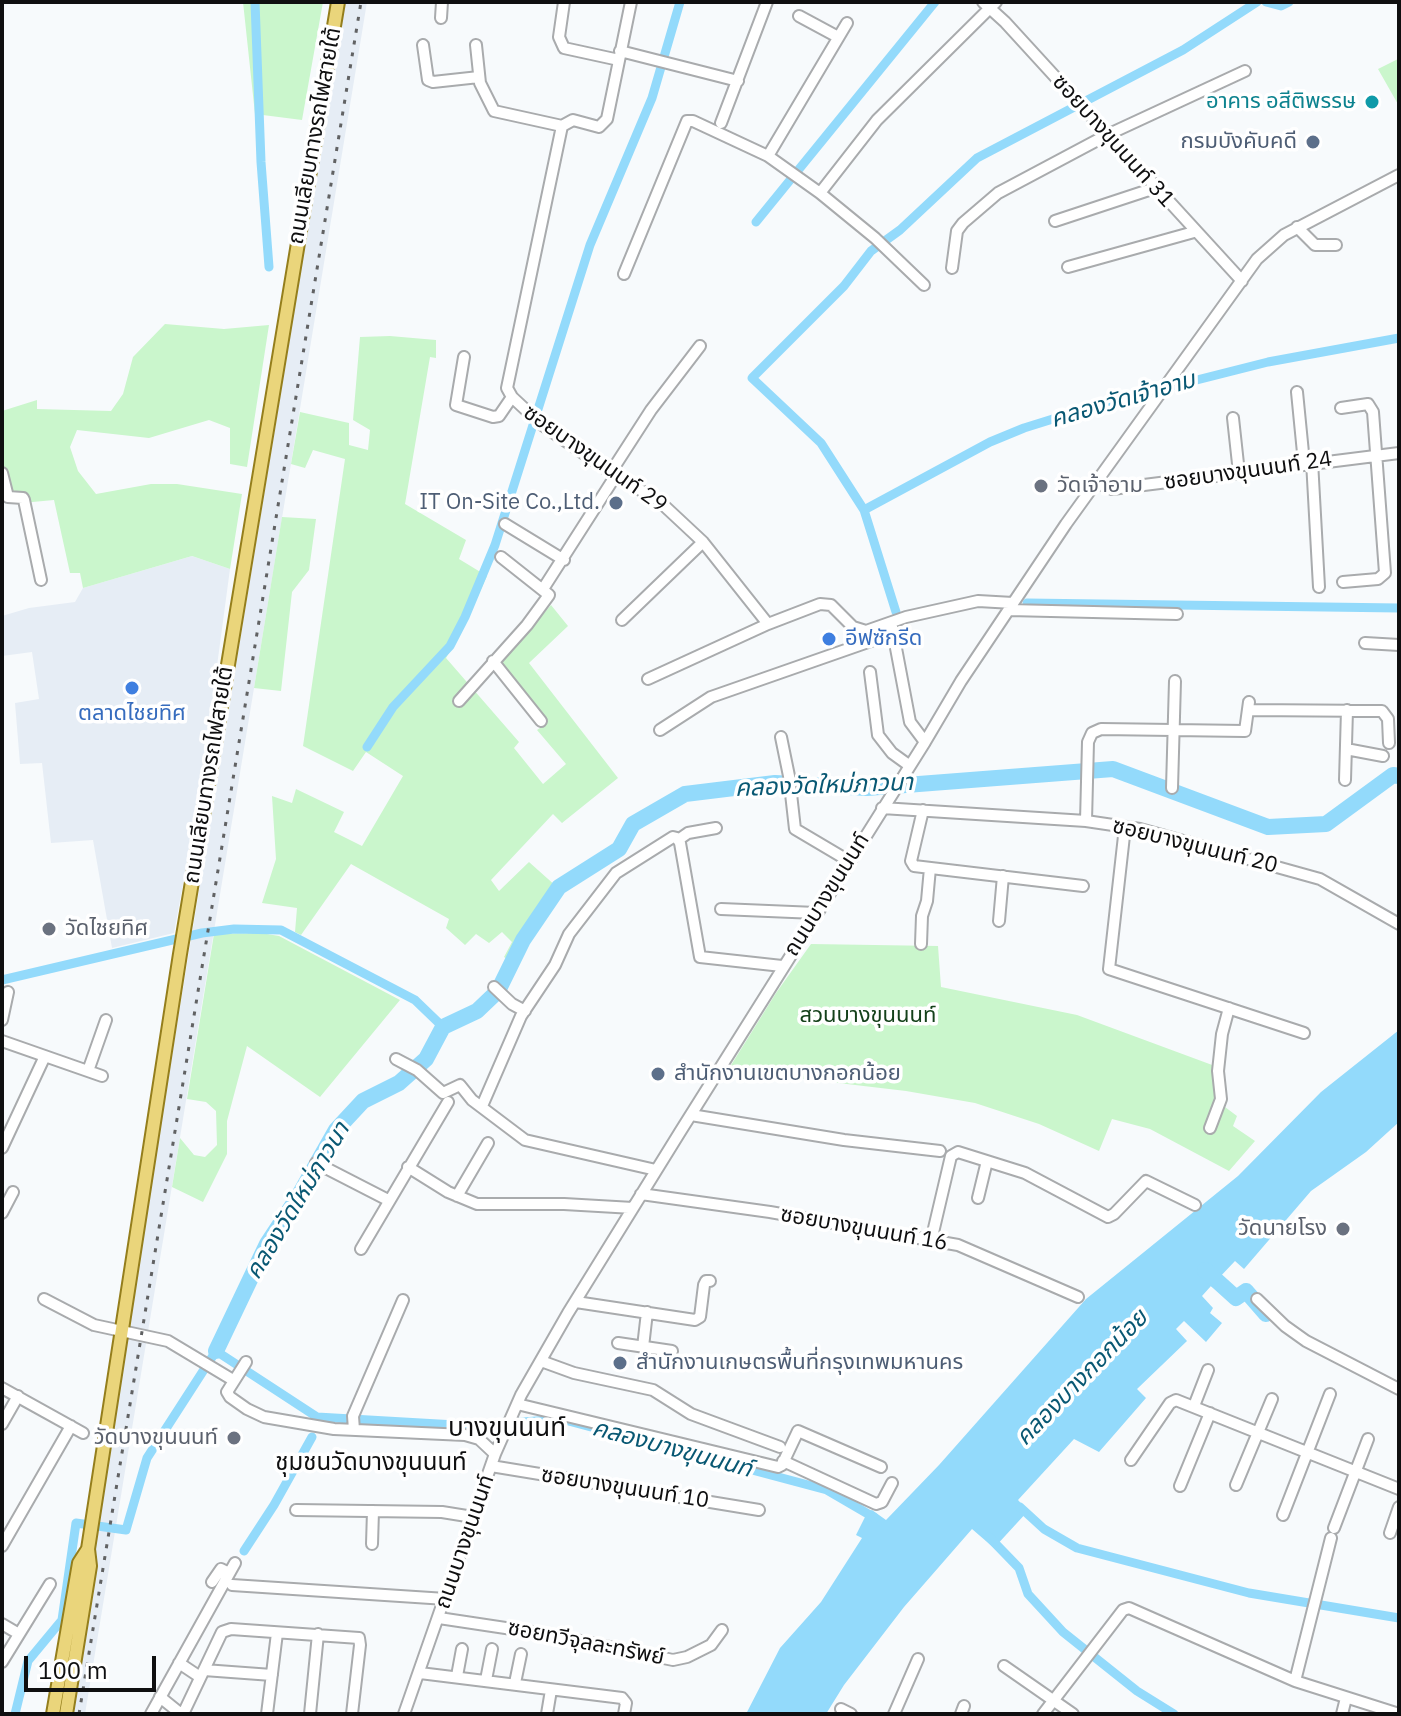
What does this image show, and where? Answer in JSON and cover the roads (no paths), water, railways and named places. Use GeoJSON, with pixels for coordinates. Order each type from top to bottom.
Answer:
{"type":"FeatureCollection","features":[{"type":"Feature","properties":{"kind":"main road","name":"ถนนเลียบทางรถไฟสายใต้"},"geometry":{"type":"LineString","coordinates":[[84,1564],[186,914],[338,2]]}},
{"type":"Feature","properties":{"kind":"main road"},"geometry":{"type":"LineString","coordinates":[[53,1714],[84,1564]]}},
{"type":"Feature","properties":{"kind":"main road"},"geometry":{"type":"LineString","coordinates":[[66,1714],[84,1564]]}},
{"type":"Feature","properties":{"kind":"street"},"geometry":{"type":"LineString","coordinates":[[441,18],[442,2]]}},
{"type":"Feature","properties":{"kind":"street"},"geometry":{"type":"LineString","coordinates":[[564,2],[559,37],[564,48],[620,55],[738,81]]}},
{"type":"Feature","properties":{"kind":"street"},"geometry":{"type":"LineString","coordinates":[[476,45],[479,77],[494,111],[562,126],[569,120],[599,127],[605,123],[631,2]]}},
{"type":"Feature","properties":{"kind":"street"},"geometry":{"type":"LineString","coordinates":[[721,123],[767,2]]}},
{"type":"Feature","properties":{"kind":"street"},"geometry":{"type":"LineString","coordinates":[[820,193],[877,120],[990,4]]}},
{"type":"Feature","properties":{"kind":"street","name":"ซอยบางขุนนนท์ 31"},"geometry":{"type":"LineString","coordinates":[[990,4],[1194,232],[1242,281]]}},
{"type":"Feature","properties":{"kind":"street"},"geometry":{"type":"LineString","coordinates":[[799,16],[838,37]]}},
{"type":"Feature","properties":{"kind":"street"},"geometry":{"type":"LineString","coordinates":[[768,156],[847,23]]}},
{"type":"Feature","properties":{"kind":"street"},"geometry":{"type":"LineString","coordinates":[[423,45],[425,76],[428,80],[479,77]]}},
{"type":"Feature","properties":{"kind":"street"},"geometry":{"type":"LineString","coordinates":[[952,268],[957,231],[978,209],[1019,179],[1245,71]]}},
{"type":"Feature","properties":{"kind":"street"},"geometry":{"type":"LineString","coordinates":[[624,274],[687,121],[693,121],[768,156],[875,238],[924,285]]}},
{"type":"Feature","properties":{"kind":"street","name":"ซอยบางขุนนนท์ 29"},"geometry":{"type":"LineString","coordinates":[[562,126],[507,388],[520,407],[541,424],[613,474],[658,500],[703,542],[768,624]]}},
{"type":"Feature","properties":{"kind":"street","name":"ถนนบางขุนนนท์"},"geometry":{"type":"LineString","coordinates":[[404,1714],[495,1454],[517,1404],[641,1194],[961,681],[1160,394],[1275,241],[1396,177]]}},
{"type":"Feature","properties":{"kind":"street"},"geometry":{"type":"LineString","coordinates":[[1055,221],[1155,188]]}},
{"type":"Feature","properties":{"kind":"street"},"geometry":{"type":"LineString","coordinates":[[1297,227],[1315,245],[1336,245]]}},
{"type":"Feature","properties":{"kind":"street"},"geometry":{"type":"LineString","coordinates":[[1068,267],[1194,232]]}},
{"type":"Feature","properties":{"kind":"street"},"geometry":{"type":"LineString","coordinates":[[459,701],[527,625],[651,410],[700,346]]}},
{"type":"Feature","properties":{"kind":"street"},"geometry":{"type":"LineString","coordinates":[[464,357],[456,405],[493,417],[502,414],[512,397]]}},
{"type":"Feature","properties":{"kind":"street"},"geometry":{"type":"LineString","coordinates":[[1297,392],[1308,462],[1319,587]]}},
{"type":"Feature","properties":{"kind":"street"},"geometry":{"type":"LineString","coordinates":[[1341,408],[1364,404],[1371,407],[1384,576],[1343,582]]}},
{"type":"Feature","properties":{"kind":"street"},"geometry":{"type":"LineString","coordinates":[[1233,418],[1239,473]]}},
{"type":"Feature","properties":{"kind":"street","name":"ซอยบางขุนนนท์ 24"},"geometry":{"type":"LineString","coordinates":[[1097,483],[1112,489],[1399,453]]}},
{"type":"Feature","properties":{"kind":"street"},"geometry":{"type":"LineString","coordinates":[[2,473],[8,497],[24,500],[41,580]]}},
{"type":"Feature","properties":{"kind":"street"},"geometry":{"type":"LineString","coordinates":[[505,524],[564,560]]}},
{"type":"Feature","properties":{"kind":"street"},"geometry":{"type":"LineString","coordinates":[[622,620],[703,542]]}},
{"type":"Feature","properties":{"kind":"street"},"geometry":{"type":"LineString","coordinates":[[501,557],[546,592]]}},
{"type":"Feature","properties":{"kind":"street"},"geometry":{"type":"LineString","coordinates":[[648,679],[768,624],[827,603],[858,630],[866,631],[978,601],[1011,606],[1177,614]]}},
{"type":"Feature","properties":{"kind":"street"},"geometry":{"type":"LineString","coordinates":[[660,730],[711,697],[897,623]]}},
{"type":"Feature","properties":{"kind":"street"},"geometry":{"type":"LineString","coordinates":[[897,623],[910,722],[925,742]]}},
{"type":"Feature","properties":{"kind":"street"},"geometry":{"type":"LineString","coordinates":[[1365,643],[1398,645]]}},
{"type":"Feature","properties":{"kind":"street"},"geometry":{"type":"LineString","coordinates":[[493,661],[541,721]]}},
{"type":"Feature","properties":{"kind":"street"},"geometry":{"type":"LineString","coordinates":[[870,672],[878,735],[892,753],[910,766]]}},
{"type":"Feature","properties":{"kind":"street"},"geometry":{"type":"LineString","coordinates":[[1172,788],[1175,681]]}},
{"type":"Feature","properties":{"kind":"street"},"geometry":{"type":"LineString","coordinates":[[1086,821],[1088,742],[1092,733],[1101,729],[1245,731],[1248,706],[1347,710],[1385,712],[1389,743]]}},
{"type":"Feature","properties":{"kind":"street"},"geometry":{"type":"LineString","coordinates":[[1345,780],[1347,710]]}},
{"type":"Feature","properties":{"kind":"street"},"geometry":{"type":"LineString","coordinates":[[781,737],[795,829],[849,861]]}},
{"type":"Feature","properties":{"kind":"street"},"geometry":{"type":"LineString","coordinates":[[1346,749],[1383,756]]}},
{"type":"Feature","properties":{"kind":"street","name":"ซอยบางขุนนนท์ 20"},"geometry":{"type":"LineString","coordinates":[[883,808],[1086,821],[1125,827],[1320,879],[1399,924]]}},
{"type":"Feature","properties":{"kind":"street"},"geometry":{"type":"LineString","coordinates":[[923,810],[911,861],[914,866],[1083,886]]}},
{"type":"Feature","properties":{"kind":"street"},"geometry":{"type":"LineString","coordinates":[[1125,827],[1109,969],[1304,1033]]}},
{"type":"Feature","properties":{"kind":"street"},"geometry":{"type":"LineString","coordinates":[[678,840],[688,833],[716,828]]}},
{"type":"Feature","properties":{"kind":"street"},"geometry":{"type":"LineString","coordinates":[[482,1106],[525,1011],[555,965],[569,934],[616,873],[673,837],[678,840],[700,957],[782,966]]}},
{"type":"Feature","properties":{"kind":"street"},"geometry":{"type":"LineString","coordinates":[[921,944],[930,868]]}},
{"type":"Feature","properties":{"kind":"street"},"geometry":{"type":"LineString","coordinates":[[999,921],[1003,876]]}},
{"type":"Feature","properties":{"kind":"street"},"geometry":{"type":"LineString","coordinates":[[721,909],[816,913]]}},
{"type":"Feature","properties":{"kind":"street"},"geometry":{"type":"LineString","coordinates":[[494,987],[512,1004],[525,1011]]}},
{"type":"Feature","properties":{"kind":"street"},"geometry":{"type":"LineString","coordinates":[[2,1020],[8,992]]}},
{"type":"Feature","properties":{"kind":"street"},"geometry":{"type":"LineString","coordinates":[[1210,1128],[1221,1099],[1218,1071],[1222,1034],[1229,1008]]}},
{"type":"Feature","properties":{"kind":"street"},"geometry":{"type":"LineString","coordinates":[[88,1071],[106,1020]]}},
{"type":"Feature","properties":{"kind":"street"},"geometry":{"type":"LineString","coordinates":[[2,1041],[102,1076]]}},
{"type":"Feature","properties":{"kind":"street"},"geometry":{"type":"LineString","coordinates":[[2,1148],[7,1123],[45,1056]]}},
{"type":"Feature","properties":{"kind":"street"},"geometry":{"type":"LineString","coordinates":[[396,1059],[417,1070],[443,1093],[460,1085],[472,1100],[525,1140],[656,1170]]}},
{"type":"Feature","properties":{"kind":"street"},"geometry":{"type":"LineString","coordinates":[[361,1249],[448,1102]]}},
{"type":"Feature","properties":{"kind":"street"},"geometry":{"type":"LineString","coordinates":[[691,1115],[844,1140],[940,1151]]}},
{"type":"Feature","properties":{"kind":"street"},"geometry":{"type":"LineString","coordinates":[[457,1196],[488,1143]]}},
{"type":"Feature","properties":{"kind":"street"},"geometry":{"type":"LineString","coordinates":[[931,1241],[951,1156],[962,1153],[1025,1173],[1108,1217],[1146,1181],[1195,1205]]}},
{"type":"Feature","properties":{"kind":"street"},"geometry":{"type":"LineString","coordinates":[[978,1198],[987,1161]]}},
{"type":"Feature","properties":{"kind":"street"},"geometry":{"type":"LineString","coordinates":[[318,1164],[388,1200]]}},
{"type":"Feature","properties":{"kind":"street"},"geometry":{"type":"LineString","coordinates":[[408,1167],[457,1196],[477,1204],[633,1208]]}},
{"type":"Feature","properties":{"kind":"street"},"geometry":{"type":"LineString","coordinates":[[2,1213],[13,1192]]}},
{"type":"Feature","properties":{"kind":"street","name":"ซอยบางขุนนนท์ 16"},"geometry":{"type":"LineString","coordinates":[[641,1194],[770,1212],[976,1251],[1078,1297]]}},
{"type":"Feature","properties":{"kind":"street"},"geometry":{"type":"LineString","coordinates":[[576,1302],[698,1319],[704,1285],[710,1281]]}},
{"type":"Feature","properties":{"kind":"street"},"geometry":{"type":"LineString","coordinates":[[44,1299],[94,1325],[168,1341],[207,1364],[241,1369],[228,1395],[264,1417],[354,1430],[465,1435],[479,1439],[495,1454]]}},
{"type":"Feature","properties":{"kind":"street"},"geometry":{"type":"LineString","coordinates":[[1257,1299],[1306,1341],[1399,1389]]}},
{"type":"Feature","properties":{"kind":"street"},"geometry":{"type":"LineString","coordinates":[[354,1430],[353,1416],[403,1300]]}},
{"type":"Feature","properties":{"kind":"street"},"geometry":{"type":"LineString","coordinates":[[643,1347],[647,1312]]}},
{"type":"Feature","properties":{"kind":"street"},"geometry":{"type":"LineString","coordinates":[[618,1343],[672,1351]]}},
{"type":"Feature","properties":{"kind":"street"},"geometry":{"type":"LineString","coordinates":[[541,1361],[574,1373],[653,1390],[691,1414],[780,1447]]}},
{"type":"Feature","properties":{"kind":"street"},"geometry":{"type":"LineString","coordinates":[[1194,1406],[1208,1370]]}},
{"type":"Feature","properties":{"kind":"street"},"geometry":{"type":"LineString","coordinates":[[2,1388],[83,1433]]}},
{"type":"Feature","properties":{"kind":"street"},"geometry":{"type":"LineString","coordinates":[[1283,1515],[1330,1394]]}},
{"type":"Feature","properties":{"kind":"street"},"geometry":{"type":"LineString","coordinates":[[2,1424],[18,1396]]}},
{"type":"Feature","properties":{"kind":"street"},"geometry":{"type":"LineString","coordinates":[[1236,1485],[1272,1399]]}},
{"type":"Feature","properties":{"kind":"street"},"geometry":{"type":"LineString","coordinates":[[1131,1460],[1173,1400],[1399,1489]]}},
{"type":"Feature","properties":{"kind":"street"},"geometry":{"type":"LineString","coordinates":[[517,1404],[778,1467],[798,1431],[881,1467]]}},
{"type":"Feature","properties":{"kind":"street"},"geometry":{"type":"LineString","coordinates":[[1180,1486],[1210,1413]]}},
{"type":"Feature","properties":{"kind":"street"},"geometry":{"type":"LineString","coordinates":[[2,1546],[71,1426]]}},
{"type":"Feature","properties":{"kind":"street"},"geometry":{"type":"LineString","coordinates":[[1295,1681],[1332,1533],[1368,1439]]}},
{"type":"Feature","properties":{"kind":"street"},"geometry":{"type":"LineString","coordinates":[[783,1461],[876,1504],[882,1502],[892,1483]]}},
{"type":"Feature","properties":{"kind":"street","name":"ซอยบางขุนนนท์ 10"},"geometry":{"type":"LineString","coordinates":[[491,1466],[759,1510]]}},
{"type":"Feature","properties":{"kind":"street"},"geometry":{"type":"LineString","coordinates":[[1390,1533],[1399,1507]]}},
{"type":"Feature","properties":{"kind":"street"},"geometry":{"type":"LineString","coordinates":[[296,1510],[442,1512],[473,1517]]}},
{"type":"Feature","properties":{"kind":"street"},"geometry":{"type":"LineString","coordinates":[[372,1544],[373,1511]]}},
{"type":"Feature","properties":{"kind":"street"},"geometry":{"type":"LineString","coordinates":[[151,1714],[217,1583],[235,1563]]}},
{"type":"Feature","properties":{"kind":"street"},"geometry":{"type":"LineString","coordinates":[[217,1583],[446,1599]]}},
{"type":"Feature","properties":{"kind":"street"},"geometry":{"type":"LineString","coordinates":[[2,1662],[50,1584]]}},
{"type":"Feature","properties":{"kind":"street"},"geometry":{"type":"LineString","coordinates":[[1043,1714],[1123,1610],[1129,1608],[1295,1681],[1399,1714]]}},
{"type":"Feature","properties":{"kind":"street","name":"ซอยทวีจุลละทรัพย์"},"geometry":{"type":"LineString","coordinates":[[439,1618],[552,1635],[673,1660],[711,1645],[722,1630]]}},
{"type":"Feature","properties":{"kind":"street"},"geometry":{"type":"LineString","coordinates":[[2,1624],[19,1634]]}},
{"type":"Feature","properties":{"kind":"street"},"geometry":{"type":"LineString","coordinates":[[160,1697],[182,1714],[226,1629],[318,1634],[359,1638],[352,1714]]}},
{"type":"Feature","properties":{"kind":"street"},"geometry":{"type":"LineString","coordinates":[[267,1714],[277,1633]]}},
{"type":"Feature","properties":{"kind":"street"},"geometry":{"type":"LineString","coordinates":[[310,1714],[318,1634]]}},
{"type":"Feature","properties":{"kind":"street"},"geometry":{"type":"LineString","coordinates":[[457,1676],[462,1649]]}},
{"type":"Feature","properties":{"kind":"street"},"geometry":{"type":"LineString","coordinates":[[486,1680],[492,1649]]}},
{"type":"Feature","properties":{"kind":"street"},"geometry":{"type":"LineString","coordinates":[[515,1683],[521,1654]]}},
{"type":"Feature","properties":{"kind":"street"},"geometry":{"type":"LineString","coordinates":[[894,1714],[918,1659]]}},
{"type":"Feature","properties":{"kind":"street"},"geometry":{"type":"LineString","coordinates":[[179,1663],[202,1674],[272,1675]]}},
{"type":"Feature","properties":{"kind":"street"},"geometry":{"type":"LineString","coordinates":[[1004,1666],[1073,1714]]}},
{"type":"Feature","properties":{"kind":"street"},"geometry":{"type":"LineString","coordinates":[[420,1673],[625,1699],[624,1714]]}},
{"type":"Feature","properties":{"kind":"street"},"geometry":{"type":"LineString","coordinates":[[547,1714],[551,1690]]}},
{"type":"Feature","properties":{"kind":"street"},"geometry":{"type":"LineString","coordinates":[[1342,1714],[1346,1698]]}},
{"type":"Feature","properties":{"kind":"water","name":"คลองบางกอกน้อย"},"geometry":{"type":"Polygon","coordinates":[[[1399,1030],[1399,1122],[1366,1152],[1311,1191],[1244,1269],[1235,1261],[1217,1280],[1220,1283],[1215,1289],[1211,1286],[1202,1296],[1213,1308],[1210,1313],[1222,1323],[1206,1342],[1184,1321],[1176,1329],[1187,1341],[1137,1389],[1146,1398],[1099,1452],[1074,1439],[1018,1500],[1028,1511],[994,1548],[972,1529],[904,1607],[844,1685],[826,1714],[746,1714],[780,1648],[821,1602],[862,1538],[856,1535],[867,1513],[872,1510],[886,1520],[1086,1299],[1238,1176],[1321,1092],[1399,1030]]]}},
{"type":"Feature","properties":{"kind":"waterway"},"geometry":{"type":"LineString","coordinates":[[255,2],[261,162],[269,267]]}},
{"type":"Feature","properties":{"kind":"waterway"},"geometry":{"type":"LineString","coordinates":[[367,747],[393,707],[450,646],[465,617],[495,545],[590,245],[652,98],[680,2]]}},
{"type":"Feature","properties":{"kind":"waterway"},"geometry":{"type":"LineString","coordinates":[[756,222],[935,2]]}},
{"type":"Feature","properties":{"kind":"waterway"},"geometry":{"type":"LineString","coordinates":[[896,612],[864,510],[821,443],[752,378],[844,286],[871,251],[900,230],[977,158],[1183,50],[1257,2]]}},
{"type":"Feature","properties":{"kind":"waterway"},"geometry":{"type":"LineString","coordinates":[[1266,2],[1281,6],[1289,2]]}},
{"type":"Feature","properties":{"kind":"waterway","name":"คลองวัดเจ้าอาม"},"geometry":{"type":"LineString","coordinates":[[864,510],[990,442],[1024,428],[1149,389],[1268,362],[1399,338]]}},
{"type":"Feature","properties":{"kind":"waterway"},"geometry":{"type":"LineString","coordinates":[[1027,603],[1399,608]]}},
{"type":"Feature","properties":{"kind":"waterway","name":"คลองวัดใหม่ภาวนา"},"geometry":{"type":"LineString","coordinates":[[216,1351],[267,1244],[336,1130],[363,1101],[399,1083],[426,1059],[443,1027],[477,1011],[498,991],[523,940],[559,887],[619,849],[633,824],[685,794],[775,783],[867,788],[1113,769],[1268,827],[1326,824],[1393,775],[1399,776]]}},
{"type":"Feature","properties":{"kind":"waterway"},"geometry":{"type":"LineString","coordinates":[[2,980],[202,933],[234,929],[281,930],[415,1000],[443,1027]]}},
{"type":"Feature","properties":{"kind":"waterway"},"geometry":{"type":"LineString","coordinates":[[1205,1270],[1236,1298],[1246,1291],[1266,1314]]}},
{"type":"Feature","properties":{"kind":"waterway","name":"คลองบางขุนนนท์"},"geometry":{"type":"LineString","coordinates":[[15,1714],[28,1661],[62,1620],[76,1523],[126,1530],[147,1458],[216,1351],[317,1417],[473,1426],[561,1419],[827,1490],[875,1518]]}},
{"type":"Feature","properties":{"kind":"waterway"},"geometry":{"type":"LineString","coordinates":[[244,1551],[312,1437]]}},
{"type":"Feature","properties":{"kind":"waterway"},"geometry":{"type":"LineString","coordinates":[[1020,1507],[1044,1529],[1077,1548],[1249,1593],[1399,1618]]}},
{"type":"Feature","properties":{"kind":"waterway"},"geometry":{"type":"LineString","coordinates":[[989,1537],[1019,1568],[1028,1594],[1063,1632],[1137,1691],[1174,1714]]}},
{"type":"Feature","properties":{"kind":"railway"},"geometry":{"type":"LineString","coordinates":[[79,1714],[361,2]]}},
{"type":"Feature","properties":{"kind":"place","name":"อาคาร อสีติพรรษ"},"geometry":{"type":"Point","coordinates":[1372,102]}},
{"type":"Feature","properties":{"kind":"place","name":"กรมบังคับคดี"},"geometry":{"type":"Point","coordinates":[1313,142]}},
{"type":"Feature","properties":{"kind":"place","name":"วัดเจ้าอาม"},"geometry":{"type":"Point","coordinates":[1041,486]}},
{"type":"Feature","properties":{"kind":"place","name":"IT On-Site Co.,Ltd."},"geometry":{"type":"Point","coordinates":[616,503]}},
{"type":"Feature","properties":{"kind":"place","name":"อีฟซักรีด"},"geometry":{"type":"Point","coordinates":[829,639]}},
{"type":"Feature","properties":{"kind":"place","name":"ตลาดไชยทิศ"},"geometry":{"type":"Point","coordinates":[132,688]}},
{"type":"Feature","properties":{"kind":"place","name":"วัดไชยทิศ"},"geometry":{"type":"Point","coordinates":[49,929]}},
{"type":"Feature","properties":{"kind":"place","name":"สำนักงานเขตบางกอกน้อย"},"geometry":{"type":"Point","coordinates":[658,1074]}},
{"type":"Feature","properties":{"kind":"place","name":"วัดนายโรง"},"geometry":{"type":"Point","coordinates":[1343,1229]}},
{"type":"Feature","properties":{"kind":"place","name":"สำนักงานเกษตรพื้นที่กรุงเทพมหานคร"},"geometry":{"type":"Point","coordinates":[620,1363]}},
{"type":"Feature","properties":{"kind":"place","name":"วัดบางขุนนนท์"},"geometry":{"type":"Point","coordinates":[234,1438]}},
{"type":"Feature","properties":{"kind":"district","name":"บางขุนนนท์"},"geometry":{"type":"Point","coordinates":[507,1428]}},
{"type":"Feature","properties":{"kind":"district","name":"ชุมชนวัดบางขุนนนท์"},"geometry":{"type":"Point","coordinates":[371,1463]}},
{"type":"Feature","properties":{"kind":"park label","name":"สวนบางขุนนนท์"},"geometry":{"type":"Point","coordinates":[868,1016]}}]}
